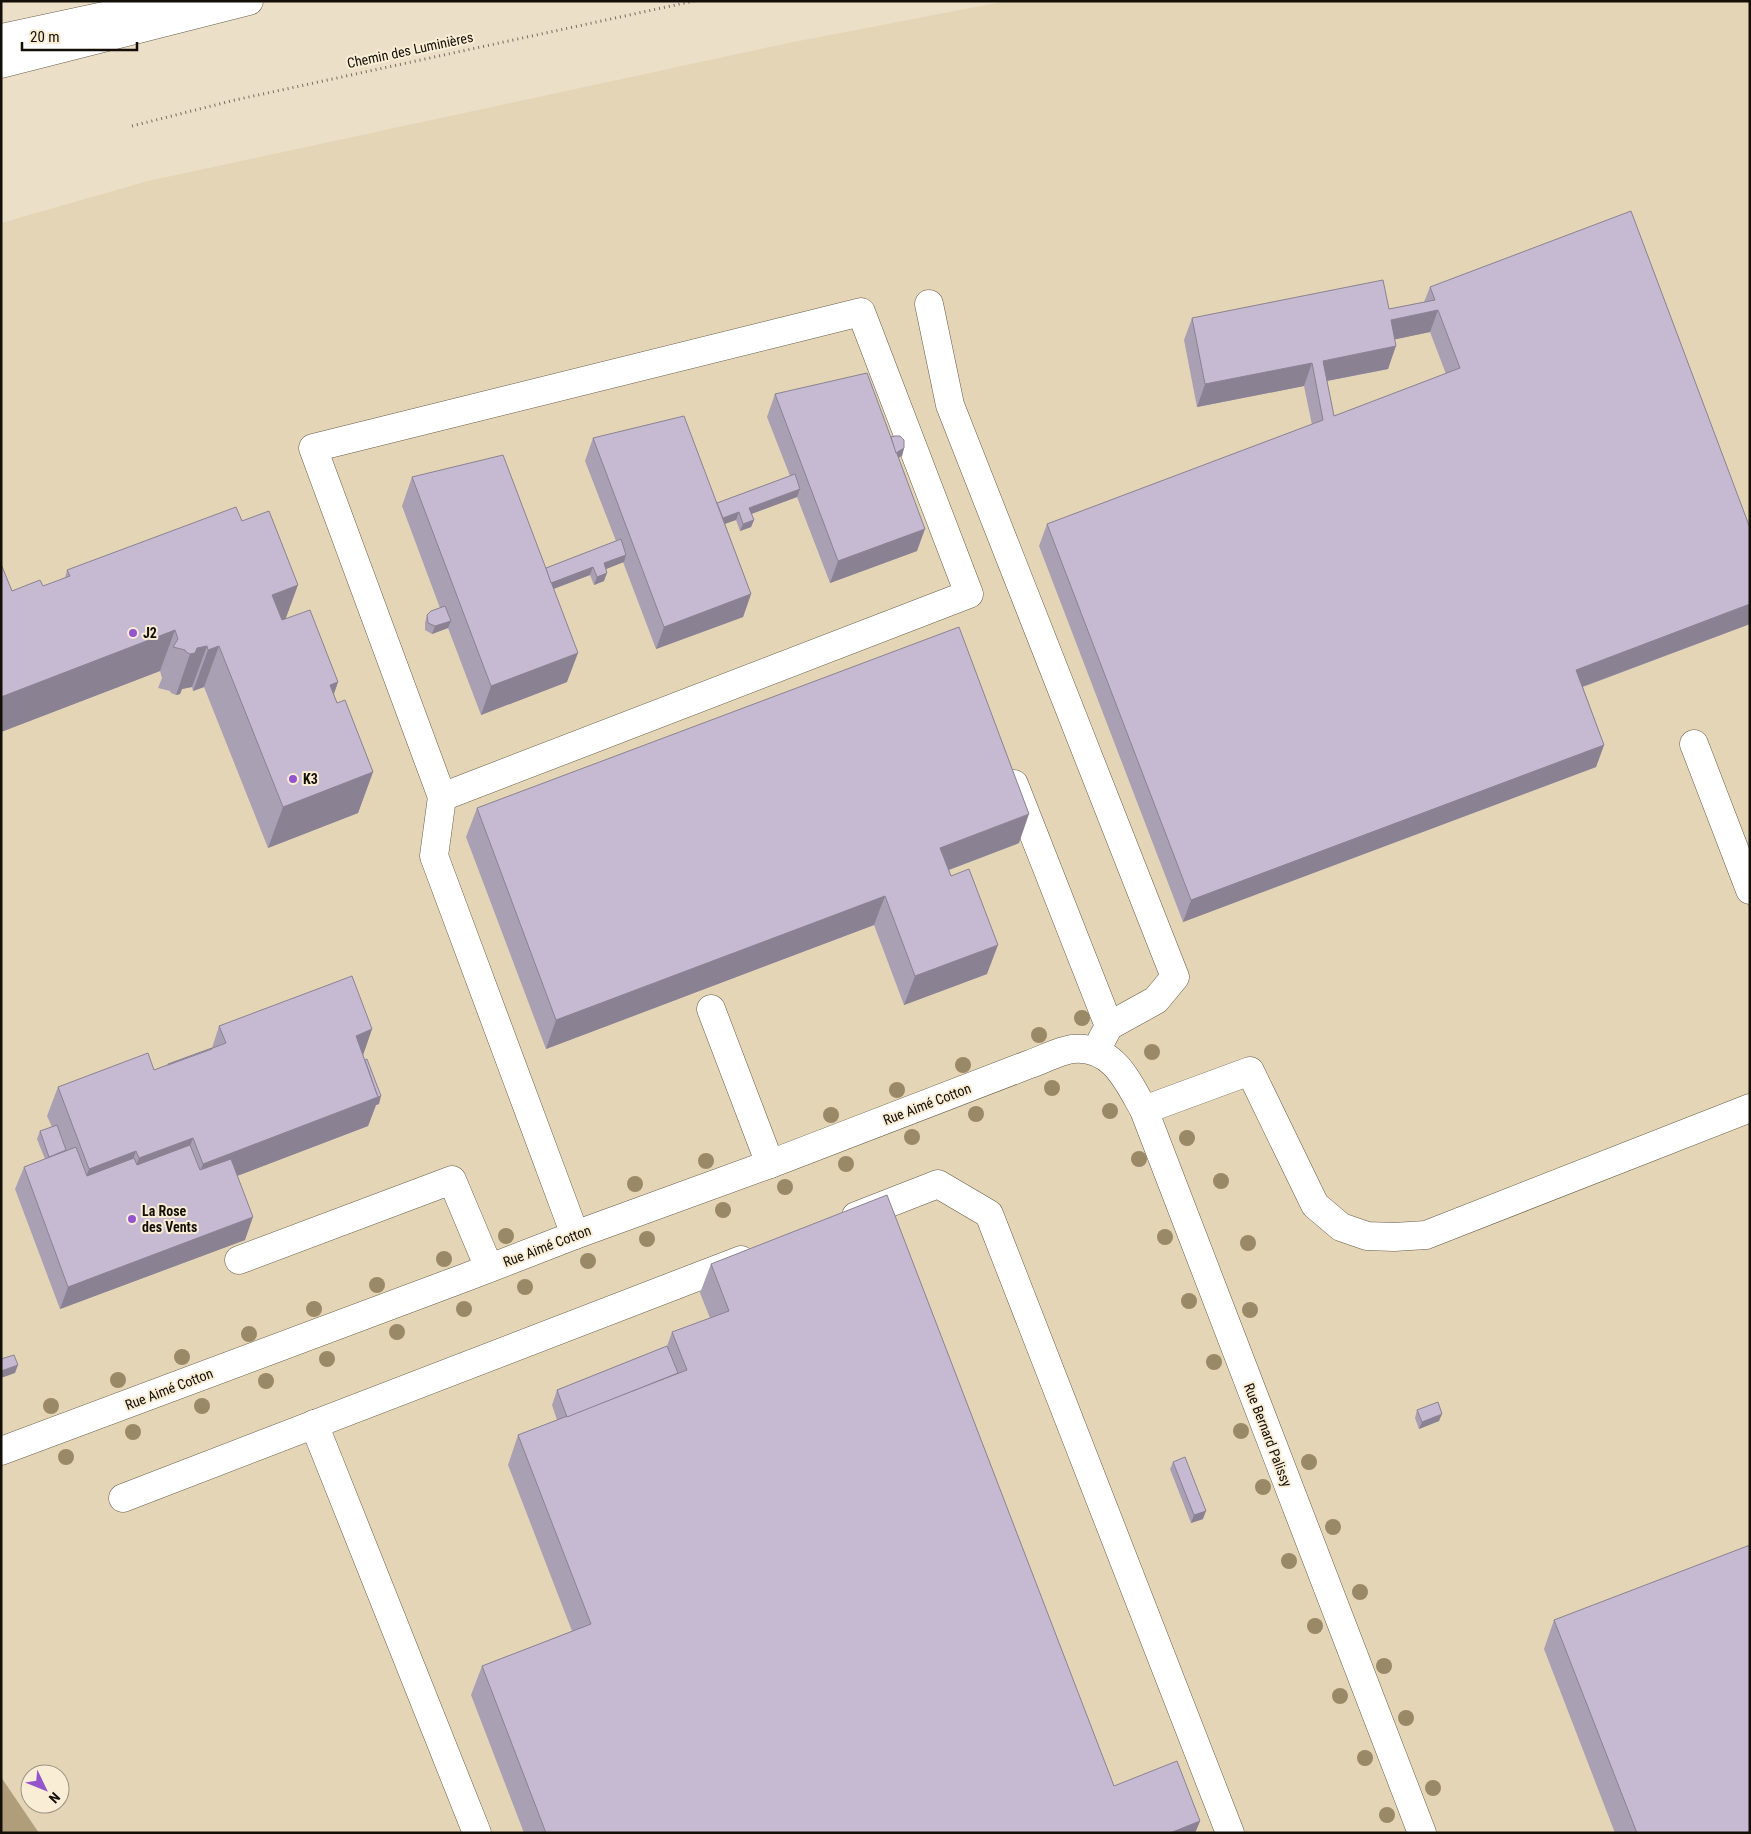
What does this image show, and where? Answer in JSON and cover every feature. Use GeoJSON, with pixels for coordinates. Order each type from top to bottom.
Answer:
{"type":"FeatureCollection","features":[{"type":"Feature","properties":{"kind":"main road"},"geometry":{"type":"LineString","coordinates":[[1,38],[174,1]]}},
{"type":"Feature","properties":{"kind":"main road"},"geometry":{"type":"LineString","coordinates":[[1,64],[249,1]]}},
{"type":"Feature","properties":{"kind":"main road"},"geometry":{"type":"LineString","coordinates":[[929,304],[950,405],[1175,977],[1156,1000],[1109,1026],[1095,1051]]}},
{"type":"Feature","properties":{"kind":"main road"},"geometry":{"type":"LineString","coordinates":[[442,798],[969,594],[860,312],[313,448],[442,798],[434,856],[575,1235]]}},
{"type":"Feature","properties":{"kind":"main road"},"geometry":{"type":"LineString","coordinates":[[1694,744],[1750,890]]}},
{"type":"Feature","properties":{"kind":"main road"},"geometry":{"type":"LineString","coordinates":[[1006,762],[1109,1026]]}},
{"type":"Feature","properties":{"kind":"main road"},"geometry":{"type":"LineString","coordinates":[[710,1009],[770,1164]]}},
{"type":"Feature","properties":{"kind":"main road","name":"Rue Aimé Cotton"},"geometry":{"type":"LineString","coordinates":[[1,1451],[1073,1049],[1095,1051]]}},
{"type":"Feature","properties":{"kind":"main road","name":"Rue Bernard Palissy"},"geometry":{"type":"LineString","coordinates":[[1095,1051],[1118,1065],[1144,1110],[1422,1833]]}},
{"type":"Feature","properties":{"kind":"main road"},"geometry":{"type":"LineString","coordinates":[[1144,1110],[1250,1072],[1315,1206],[1341,1227],[1367,1236],[1394,1237],[1426,1235],[1750,1108]]}},
{"type":"Feature","properties":{"kind":"main road"},"geometry":{"type":"LineString","coordinates":[[239,1260],[452,1180],[489,1268]]}},
{"type":"Feature","properties":{"kind":"main road"},"geometry":{"type":"LineString","coordinates":[[836,1224],[938,1184],[989,1214],[1230,1833]]}},
{"type":"Feature","properties":{"kind":"main road"},"geometry":{"type":"LineString","coordinates":[[123,1498],[761,1252]]}},
{"type":"Feature","properties":{"kind":"main road"},"geometry":{"type":"LineString","coordinates":[[314,1424],[476,1833]]}},
{"type":"Feature","properties":{"kind":"path","name":"Chemin des Luminières"},"geometry":{"type":"LineString","coordinates":[[132,126],[235,100],[694,1]]}},
{"type":"Feature","properties":{"kind":"shaded area"},"geometry":{"type":"Polygon","coordinates":[[[1007,1],[1750,1],[1750,1833],[1,1833],[1,223],[148,181],[788,43],[1007,1]]]}},
{"type":"Feature","properties":{"kind":"shaded area"},"geometry":{"type":"Polygon","coordinates":[[[1,1777],[20,1805],[20,1814],[26,1814],[39,1833],[1,1833],[1,1777]]]}},
{"type":"Feature","properties":{"kind":"building"},"geometry":{"type":"Polygon","coordinates":[[[1631,211],[1750,528],[1750,604],[1576,670],[1604,745],[1191,900],[1047,524],[1323,420],[1312,363],[1205,384],[1192,318],[1383,280],[1389,309],[1435,300],[1430,287],[1631,211]],[[1438,310],[1391,320],[1396,346],[1323,361],[1334,416],[1460,368],[1438,310]]]}},
{"type":"Feature","properties":{"kind":"building"},"geometry":{"type":"Polygon","coordinates":[[[867,373],[925,529],[838,561],[775,394],[867,373]]]}},
{"type":"Feature","properties":{"kind":"building"},"geometry":{"type":"Polygon","coordinates":[[[684,416],[751,594],[664,627],[593,438],[684,416]]]}},
{"type":"Feature","properties":{"kind":"building"},"geometry":{"type":"Polygon","coordinates":[[[900,436],[904,440],[904,448],[896,453],[891,437],[900,436]]]}},
{"type":"Feature","properties":{"kind":"building"},"geometry":{"type":"Polygon","coordinates":[[[503,455],[578,653],[491,686],[412,477],[503,455]]]}},
{"type":"Feature","properties":{"kind":"building"},"geometry":{"type":"Polygon","coordinates":[[[795,474],[800,489],[749,508],[754,520],[743,524],[739,512],[723,518],[717,503],[795,474]]]}},
{"type":"Feature","properties":{"kind":"building"},"geometry":{"type":"Polygon","coordinates":[[[236,507],[242,521],[269,511],[298,585],[272,595],[282,620],[310,610],[338,682],[330,685],[337,703],[345,700],[373,772],[283,807],[219,646],[208,650],[207,646],[197,648],[195,653],[190,654],[185,650],[173,647],[178,639],[175,630],[1,697],[1,564],[12,591],[40,580],[43,586],[70,576],[67,570],[236,507]]]}},
{"type":"Feature","properties":{"kind":"building"},"geometry":{"type":"Polygon","coordinates":[[[621,539],[626,555],[604,563],[607,573],[597,577],[593,567],[551,583],[546,568],[621,539]]]}},
{"type":"Feature","properties":{"kind":"building"},"geometry":{"type":"Polygon","coordinates":[[[445,606],[451,621],[435,626],[428,623],[427,615],[431,611],[445,606]]]}},
{"type":"Feature","properties":{"kind":"building"},"geometry":{"type":"Polygon","coordinates":[[[959,627],[1029,814],[940,848],[951,876],[969,869],[998,945],[915,976],[885,896],[556,1020],[477,808],[959,627]]]}},
{"type":"Feature","properties":{"kind":"building"},"geometry":{"type":"Polygon","coordinates":[[[352,976],[372,1029],[356,1036],[378,1097],[203,1164],[193,1138],[139,1158],[136,1151],[89,1169],[58,1087],[148,1053],[154,1070],[226,1043],[219,1026],[352,976]]]}},
{"type":"Feature","properties":{"kind":"building"},"geometry":{"type":"Polygon","coordinates":[[[212,1049],[168,1065],[168,1064],[212,1049]]]}},
{"type":"Feature","properties":{"kind":"building"},"geometry":{"type":"Polygon","coordinates":[[[367,1059],[381,1096],[378,1097],[365,1060],[367,1059]]]}},
{"type":"Feature","properties":{"kind":"building"},"geometry":{"type":"Polygon","coordinates":[[[57,1125],[66,1150],[49,1157],[40,1131],[57,1125]]]}},
{"type":"Feature","properties":{"kind":"building","name":"La Rose des Vents"},"geometry":{"type":"Polygon","coordinates":[[[190,1145],[200,1170],[231,1159],[253,1217],[68,1287],[24,1167],[76,1147],[87,1176],[134,1158],[137,1165],[190,1145]]]}},
{"type":"Feature","properties":{"kind":"building"},"geometry":{"type":"Polygon","coordinates":[[[887,1195],[1114,1786],[1177,1761],[1200,1821],[1170,1833],[546,1833],[482,1666],[591,1624],[518,1435],[687,1370],[672,1332],[729,1311],[711,1264],[887,1195]]]}},
{"type":"Feature","properties":{"kind":"building"},"geometry":{"type":"Polygon","coordinates":[[[667,1346],[678,1373],[567,1417],[557,1390],[667,1346]]]}},
{"type":"Feature","properties":{"kind":"building"},"geometry":{"type":"Polygon","coordinates":[[[14,1355],[18,1365],[1,1371],[1,1359],[14,1355]]]}},
{"type":"Feature","properties":{"kind":"building"},"geometry":{"type":"Polygon","coordinates":[[[1438,1402],[1442,1414],[1422,1422],[1417,1410],[1438,1402]]]}},
{"type":"Feature","properties":{"kind":"building"},"geometry":{"type":"Polygon","coordinates":[[[1185,1457],[1206,1511],[1194,1515],[1173,1462],[1185,1457]]]}},
{"type":"Feature","properties":{"kind":"building"},"geometry":{"type":"Polygon","coordinates":[[[1750,1545],[1750,1833],[1637,1833],[1554,1620],[1750,1545]]]}},
{"type":"Feature","properties":{"kind":"place","name":"J2"},"geometry":{"type":"Point","coordinates":[133,633]}},
{"type":"Feature","properties":{"kind":"place","name":"K3"},"geometry":{"type":"Point","coordinates":[293,779]}},
{"type":"Feature","properties":{"kind":"place","name":"La Rose des Vents"},"geometry":{"type":"Point","coordinates":[132,1219]}}]}
